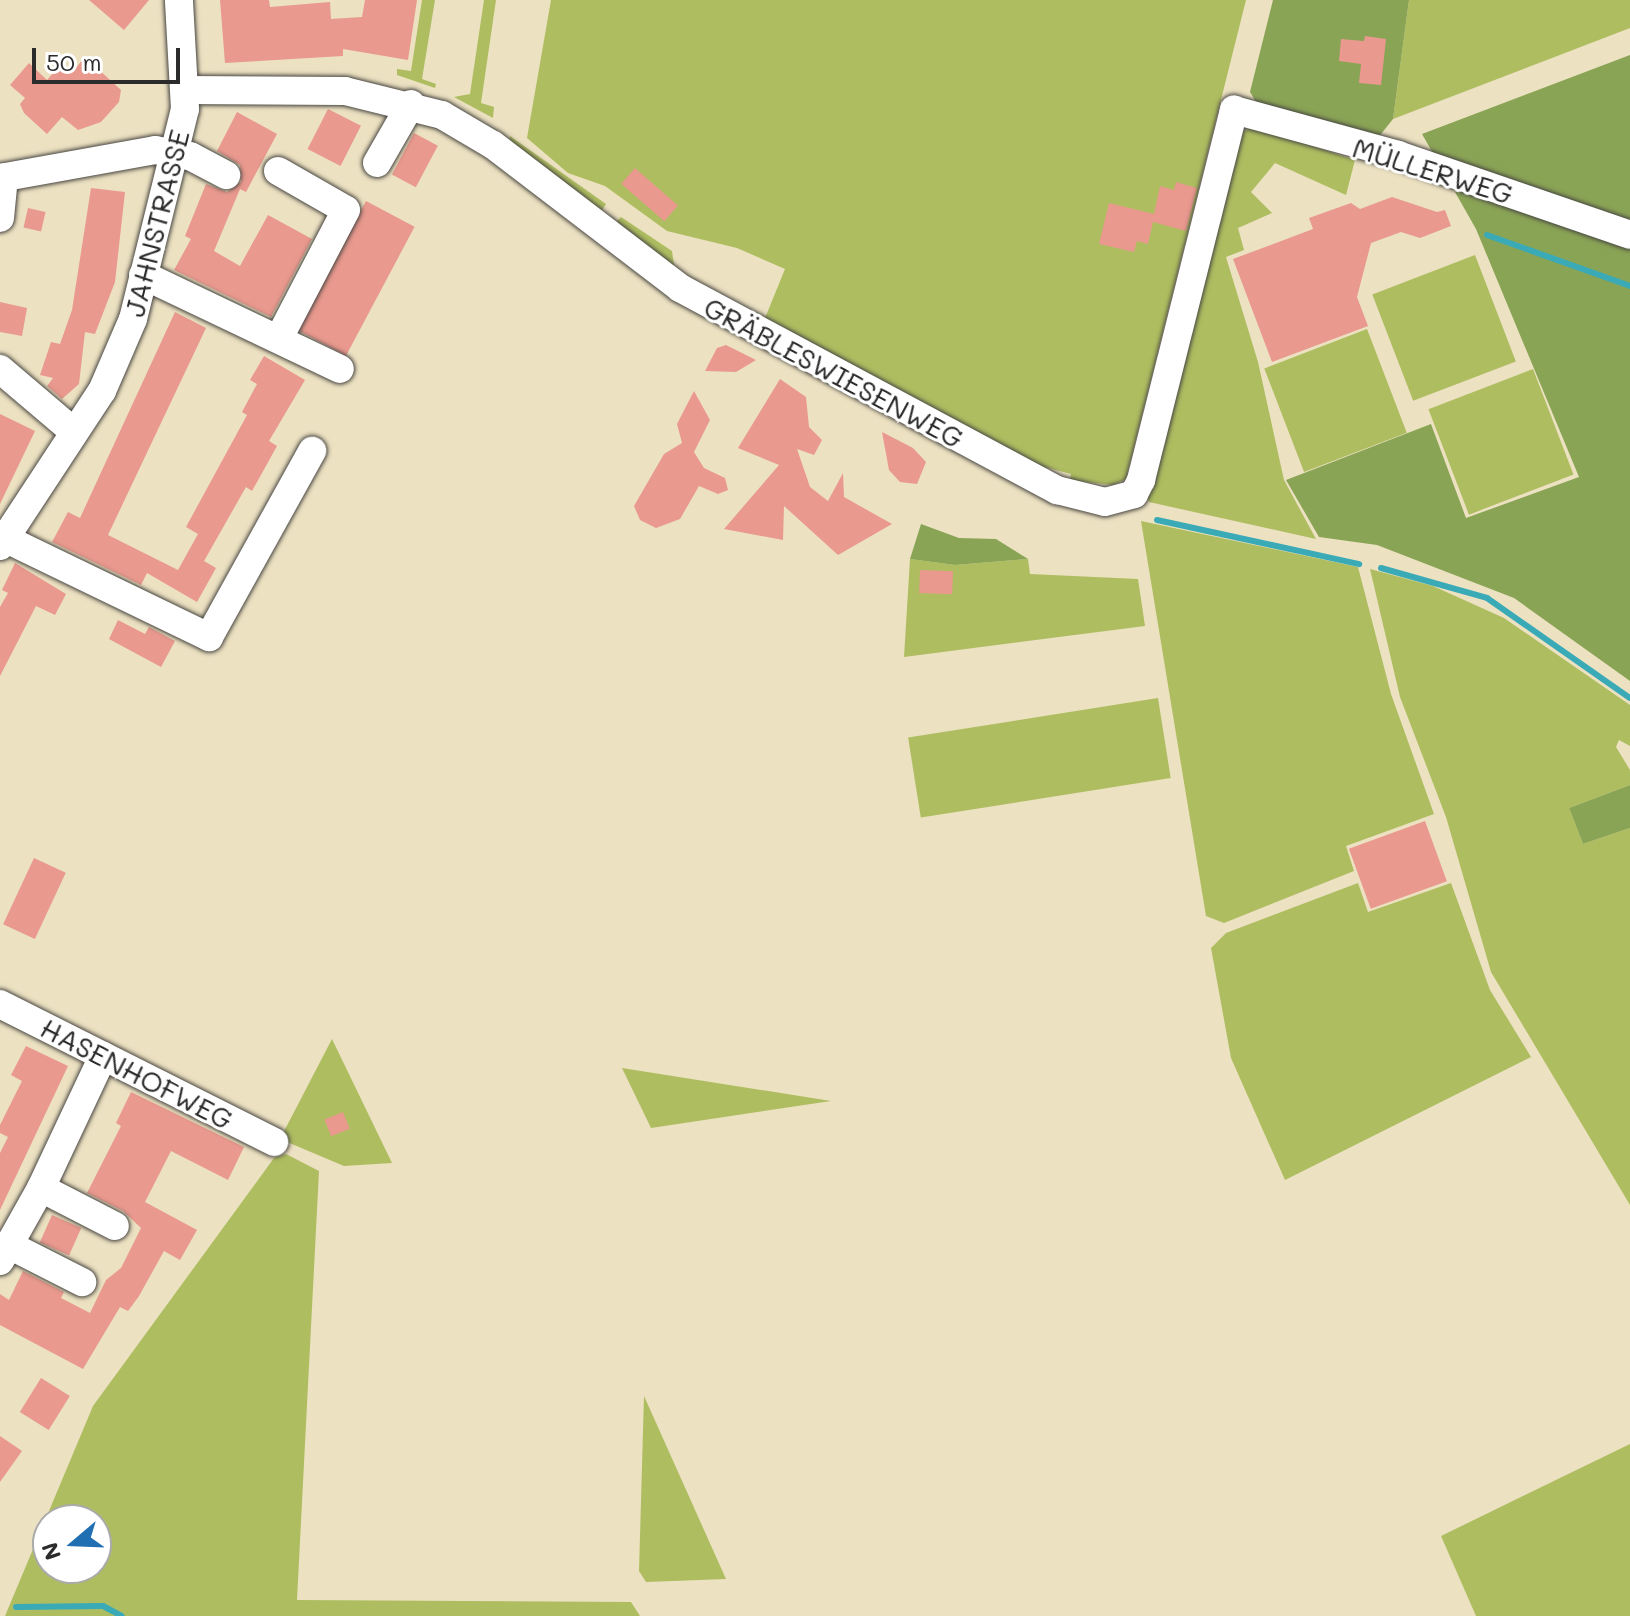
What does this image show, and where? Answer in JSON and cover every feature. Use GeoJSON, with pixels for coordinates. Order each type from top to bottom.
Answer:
{"type":"FeatureCollection","features":[{"type":"Feature","properties":{"kind":"street","name":"JAHNSTRASSE"},"geometry":{"type":"LineString","coordinates":[[2,542],[116,364],[176,153],[185,90],[179,0]]}},
{"type":"Feature","properties":{"kind":"street","name":"GRÄBLESWIESENWEG"},"geometry":{"type":"LineString","coordinates":[[185,90],[393,93],[493,145],[680,288],[721,313],[1057,490],[1105,502],[1134,494],[1141,480],[1234,110]]}},
{"type":"Feature","properties":{"kind":"street"},"geometry":{"type":"LineString","coordinates":[[377,163],[393,93]]}},
{"type":"Feature","properties":{"kind":"street","name":"MÜLLERWEG"},"geometry":{"type":"LineString","coordinates":[[1234,110],[1398,155],[1630,235]]}},
{"type":"Feature","properties":{"kind":"street"},"geometry":{"type":"LineString","coordinates":[[0,218],[2,178],[132,151],[176,153],[226,175]]}},
{"type":"Feature","properties":{"kind":"street"},"geometry":{"type":"LineString","coordinates":[[278,171],[346,210],[279,338]]}},
{"type":"Feature","properties":{"kind":"street"},"geometry":{"type":"LineString","coordinates":[[143,275],[340,369]]}},
{"type":"Feature","properties":{"kind":"street"},"geometry":{"type":"LineString","coordinates":[[0,369],[74,432]]}},
{"type":"Feature","properties":{"kind":"street"},"geometry":{"type":"LineString","coordinates":[[2,542],[209,637],[312,451]]}},
{"type":"Feature","properties":{"kind":"street","name":"HASENHOFWEG"},"geometry":{"type":"LineString","coordinates":[[0,1004],[274,1142]]}},
{"type":"Feature","properties":{"kind":"street"},"geometry":{"type":"LineString","coordinates":[[82,1282],[5,1254],[41,1188],[103,1056]]}},
{"type":"Feature","properties":{"kind":"street"},"geometry":{"type":"LineString","coordinates":[[41,1188],[115,1226]]}},
{"type":"Feature","properties":{"kind":"green space"},"geometry":{"type":"Polygon","coordinates":[[[422,0],[435,0],[422,79],[436,84],[435,88],[397,75],[397,69],[411,71],[422,0]]]}},
{"type":"Feature","properties":{"kind":"green space"},"geometry":{"type":"Polygon","coordinates":[[[484,0],[496,0],[481,103],[494,107],[493,118],[454,97],[470,94],[484,0]]]}},
{"type":"Feature","properties":{"kind":"green space"},"geometry":{"type":"Polygon","coordinates":[[[551,0],[1246,0],[1126,479],[1113,485],[1070,480],[1071,474],[1037,465],[763,323],[785,269],[737,248],[667,231],[605,186],[568,173],[527,138],[551,0]]]}},
{"type":"Feature","properties":{"kind":"green space"},"geometry":{"type":"Polygon","coordinates":[[[1273,0],[1409,0],[1393,119],[1373,144],[1263,113],[1250,92],[1273,0]]]}},
{"type":"Feature","properties":{"kind":"green space"},"geometry":{"type":"Polygon","coordinates":[[[1409,0],[1630,0],[1630,28],[1393,119],[1409,0]]]}},
{"type":"Feature","properties":{"kind":"green space"},"geometry":{"type":"Polygon","coordinates":[[[1630,55],[1630,681],[1514,598],[1377,545],[1319,537],[1286,480],[1431,424],[1466,518],[1579,477],[1476,229],[1422,134],[1630,55]]]}},
{"type":"Feature","properties":{"kind":"green space"},"geometry":{"type":"Polygon","coordinates":[[[1255,127],[1355,160],[1346,195],[1275,163],[1251,192],[1272,213],[1238,228],[1244,250],[1226,257],[1258,362],[1284,480],[1316,539],[1149,502],[1145,493],[1241,132],[1255,127]]]}},
{"type":"Feature","properties":{"kind":"green space"},"geometry":{"type":"Polygon","coordinates":[[[510,136],[606,204],[599,215],[508,149],[510,136]]]}},
{"type":"Feature","properties":{"kind":"green space"},"geometry":{"type":"Polygon","coordinates":[[[621,217],[672,251],[675,272],[613,225],[621,217]]]}},
{"type":"Feature","properties":{"kind":"green space"},"geometry":{"type":"Polygon","coordinates":[[[1475,255],[1516,361],[1413,401],[1372,294],[1475,255]]]}},
{"type":"Feature","properties":{"kind":"green space"},"geometry":{"type":"Polygon","coordinates":[[[1367,329],[1407,433],[1304,472],[1264,368],[1367,329]]]}},
{"type":"Feature","properties":{"kind":"green space"},"geometry":{"type":"Polygon","coordinates":[[[1533,369],[1573,474],[1469,515],[1428,409],[1533,369]]]}},
{"type":"Feature","properties":{"kind":"green space"},"geometry":{"type":"Polygon","coordinates":[[[1141,521],[1358,567],[1391,694],[1434,814],[1346,846],[1354,871],[1224,923],[1206,916],[1141,521]]]}},
{"type":"Feature","properties":{"kind":"green space"},"geometry":{"type":"Polygon","coordinates":[[[921,524],[959,538],[996,539],[1028,559],[955,565],[910,559],[921,524]]]}},
{"type":"Feature","properties":{"kind":"green space"},"geometry":{"type":"Polygon","coordinates":[[[910,559],[955,565],[1028,559],[1030,574],[1138,579],[1145,626],[904,657],[910,559]]]}},
{"type":"Feature","properties":{"kind":"green space"},"geometry":{"type":"Polygon","coordinates":[[[1370,569],[1433,586],[1504,618],[1630,705],[1630,746],[1619,740],[1616,747],[1630,770],[1630,785],[1569,808],[1583,844],[1630,828],[1630,1205],[1491,972],[1446,817],[1400,697],[1370,569]]]}},
{"type":"Feature","properties":{"kind":"green space"},"geometry":{"type":"Polygon","coordinates":[[[1158,698],[1171,778],[921,818],[908,738],[1158,698]]]}},
{"type":"Feature","properties":{"kind":"green space"},"geometry":{"type":"Polygon","coordinates":[[[1630,785],[1630,828],[1583,844],[1569,808],[1630,785]]]}},
{"type":"Feature","properties":{"kind":"green space"},"geometry":{"type":"Polygon","coordinates":[[[1358,883],[1368,912],[1451,883],[1490,990],[1531,1057],[1285,1180],[1231,1058],[1211,948],[1226,933],[1358,883]]]}},
{"type":"Feature","properties":{"kind":"green space"},"geometry":{"type":"Polygon","coordinates":[[[332,1039],[392,1163],[344,1166],[280,1139],[332,1039]]]}},
{"type":"Feature","properties":{"kind":"green space"},"geometry":{"type":"Polygon","coordinates":[[[622,1068],[831,1101],[651,1128],[622,1068]]]}},
{"type":"Feature","properties":{"kind":"green space"},"geometry":{"type":"Polygon","coordinates":[[[286,1154],[319,1171],[297,1600],[631,1602],[640,1616],[5,1616],[32,1552],[32,1584],[112,1584],[112,1504],[52,1504],[93,1406],[274,1158],[286,1154]]]}},
{"type":"Feature","properties":{"kind":"green space"},"geometry":{"type":"Polygon","coordinates":[[[644,1396],[726,1579],[646,1582],[639,1571],[644,1396]]]}},
{"type":"Feature","properties":{"kind":"green space"},"geometry":{"type":"Polygon","coordinates":[[[1630,1444],[1630,1616],[1476,1616],[1441,1536],[1630,1444]]]}},
{"type":"Feature","properties":{"kind":"building"},"geometry":{"type":"Polygon","coordinates":[[[89,0],[149,0],[124,30],[89,0]]]}},
{"type":"Feature","properties":{"kind":"building"},"geometry":{"type":"Polygon","coordinates":[[[220,0],[269,0],[270,7],[330,2],[331,19],[362,17],[365,0],[417,0],[408,60],[343,49],[343,56],[225,63],[220,0]]]}},
{"type":"Feature","properties":{"kind":"building"},"geometry":{"type":"Polygon","coordinates":[[[1365,36],[1386,39],[1381,85],[1359,83],[1361,64],[1339,61],[1341,39],[1364,41],[1365,36]]]}},
{"type":"Feature","properties":{"kind":"building"},"geometry":{"type":"Polygon","coordinates":[[[85,57],[121,90],[119,102],[101,122],[78,130],[62,117],[47,134],[24,113],[20,104],[25,98],[10,85],[29,63],[47,80],[55,71],[74,70],[85,57]]]}},
{"type":"Feature","properties":{"kind":"building"},"geometry":{"type":"Polygon","coordinates":[[[328,109],[361,126],[341,166],[308,149],[328,109]]]}},
{"type":"Feature","properties":{"kind":"building"},"geometry":{"type":"Polygon","coordinates":[[[237,112],[277,134],[246,192],[240,189],[214,251],[240,266],[268,215],[312,239],[271,317],[174,270],[191,239],[185,236],[206,184],[227,192],[241,182],[240,165],[217,151],[237,112]]]}},
{"type":"Feature","properties":{"kind":"building"},"geometry":{"type":"Polygon","coordinates":[[[414,133],[438,146],[416,187],[392,174],[414,133]]]}},
{"type":"Feature","properties":{"kind":"building"},"geometry":{"type":"Polygon","coordinates":[[[635,168],[678,205],[664,221],[621,184],[635,168]]]}},
{"type":"Feature","properties":{"kind":"building"},"geometry":{"type":"Polygon","coordinates":[[[1176,182],[1197,188],[1186,231],[1153,222],[1148,244],[1137,241],[1134,252],[1099,244],[1109,203],[1154,214],[1160,186],[1174,190],[1176,182]]]}},
{"type":"Feature","properties":{"kind":"building"},"geometry":{"type":"Polygon","coordinates":[[[91,188],[125,192],[115,282],[95,334],[85,332],[79,384],[62,399],[47,386],[53,378],[40,375],[51,342],[60,344],[72,310],[91,188]]]}},
{"type":"Feature","properties":{"kind":"building"},"geometry":{"type":"Polygon","coordinates":[[[1392,197],[1437,212],[1445,210],[1451,226],[1420,238],[1401,232],[1371,243],[1357,297],[1368,326],[1272,362],[1233,259],[1313,229],[1309,218],[1351,203],[1360,209],[1392,197]]]}},
{"type":"Feature","properties":{"kind":"building"},"geometry":{"type":"Polygon","coordinates":[[[366,201],[415,227],[346,356],[297,330],[366,201]]]}},
{"type":"Feature","properties":{"kind":"building"},"geometry":{"type":"Polygon","coordinates":[[[28,208],[46,212],[41,232],[24,227],[28,208]]]}},
{"type":"Feature","properties":{"kind":"building"},"geometry":{"type":"Polygon","coordinates":[[[0,302],[27,308],[22,336],[0,332],[0,302]]]}},
{"type":"Feature","properties":{"kind":"building"},"geometry":{"type":"Polygon","coordinates":[[[175,312],[206,328],[108,535],[178,570],[198,534],[186,527],[247,415],[242,412],[257,384],[250,380],[264,356],[305,380],[269,441],[277,446],[252,491],[246,487],[204,561],[216,568],[197,602],[147,573],[141,585],[52,542],[68,512],[80,518],[175,312]]]}},
{"type":"Feature","properties":{"kind":"building"},"geometry":{"type":"Polygon","coordinates":[[[726,345],[756,360],[736,372],[705,371],[717,348],[726,345]]]}},
{"type":"Feature","properties":{"kind":"building"},"geometry":{"type":"Polygon","coordinates":[[[780,379],[806,397],[809,427],[822,440],[814,455],[797,449],[810,487],[828,501],[843,473],[844,497],[892,524],[838,555],[784,506],[783,540],[724,529],[779,465],[738,448],[780,379]]]}},
{"type":"Feature","properties":{"kind":"building"},"geometry":{"type":"Polygon","coordinates":[[[694,391],[710,420],[694,452],[704,468],[725,478],[728,490],[718,494],[699,486],[680,519],[656,528],[640,520],[634,506],[664,454],[682,443],[677,424],[694,391]]]}},
{"type":"Feature","properties":{"kind":"building"},"geometry":{"type":"Polygon","coordinates":[[[0,414],[35,431],[0,504],[0,414]]]}},
{"type":"Feature","properties":{"kind":"building"},"geometry":{"type":"Polygon","coordinates":[[[882,432],[913,448],[926,462],[917,484],[900,482],[889,470],[882,432]]]}},
{"type":"Feature","properties":{"kind":"building"},"geometry":{"type":"Polygon","coordinates":[[[15,563],[66,594],[55,615],[36,606],[0,676],[0,607],[8,593],[2,590],[15,563]]]}},
{"type":"Feature","properties":{"kind":"building"},"geometry":{"type":"Polygon","coordinates":[[[920,570],[953,571],[952,594],[919,593],[920,570]]]}},
{"type":"Feature","properties":{"kind":"building"},"geometry":{"type":"Polygon","coordinates":[[[118,620],[145,634],[149,627],[175,641],[161,667],[109,639],[118,620]]]}},
{"type":"Feature","properties":{"kind":"building"},"geometry":{"type":"Polygon","coordinates":[[[1425,821],[1447,881],[1371,909],[1349,849],[1425,821]]]}},
{"type":"Feature","properties":{"kind":"building"},"geometry":{"type":"Polygon","coordinates":[[[34,858],[66,873],[35,939],[3,924],[34,858]]]}},
{"type":"Feature","properties":{"kind":"building"},"geometry":{"type":"Polygon","coordinates":[[[26,1046],[68,1066],[0,1210],[0,1153],[8,1137],[0,1133],[0,1125],[22,1081],[11,1075],[26,1046]]]}},
{"type":"Feature","properties":{"kind":"building"},"geometry":{"type":"Polygon","coordinates":[[[131,1092],[244,1147],[228,1180],[171,1151],[145,1202],[197,1230],[180,1260],[164,1251],[139,1296],[128,1311],[120,1307],[83,1369],[0,1325],[0,1294],[9,1300],[23,1271],[64,1292],[61,1298],[90,1313],[106,1280],[121,1268],[141,1228],[123,1211],[87,1193],[121,1126],[116,1123],[131,1092]]]}},
{"type":"Feature","properties":{"kind":"building"},"geometry":{"type":"Polygon","coordinates":[[[343,1112],[350,1129],[331,1136],[324,1119],[343,1112]]]}},
{"type":"Feature","properties":{"kind":"building"},"geometry":{"type":"Polygon","coordinates":[[[52,1215],[81,1228],[69,1255],[40,1242],[52,1215]]]}},
{"type":"Feature","properties":{"kind":"building"},"geometry":{"type":"Polygon","coordinates":[[[41,1378],[70,1396],[49,1430],[20,1412],[41,1378]]]}},
{"type":"Feature","properties":{"kind":"building"},"geometry":{"type":"Polygon","coordinates":[[[0,1436],[22,1451],[0,1482],[0,1436]]]}},
{"type":"Feature","properties":{"kind":"waterway"},"geometry":{"type":"LineString","coordinates":[[1487,235],[1630,286]]}},
{"type":"Feature","properties":{"kind":"waterway"},"geometry":{"type":"LineString","coordinates":[[1157,520],[1359,564]]}},
{"type":"Feature","properties":{"kind":"waterway"},"geometry":{"type":"LineString","coordinates":[[1381,568],[1487,598],[1630,698]]}},
{"type":"Feature","properties":{"kind":"waterway"},"geometry":{"type":"LineString","coordinates":[[16,1607],[103,1606],[122,1616]]}}]}
